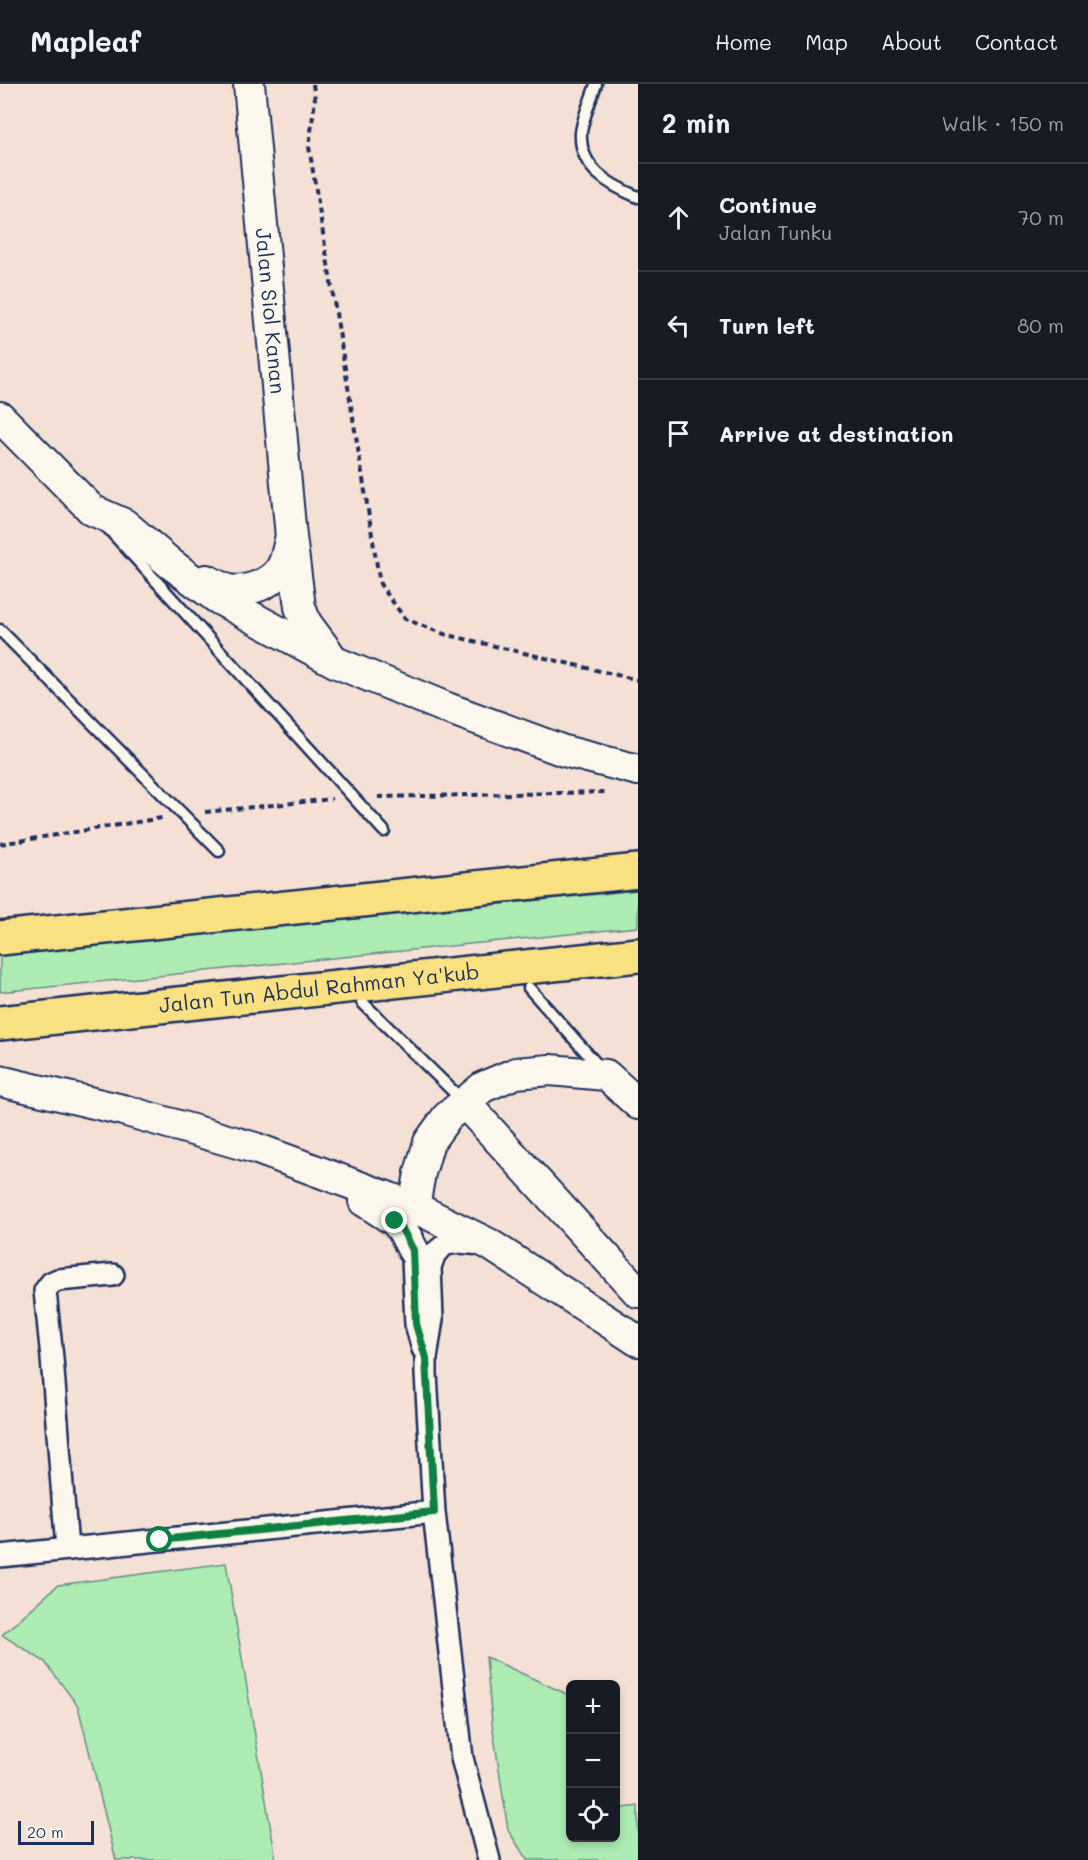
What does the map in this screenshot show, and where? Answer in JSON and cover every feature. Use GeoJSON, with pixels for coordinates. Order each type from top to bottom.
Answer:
{"type":"FeatureCollection","features":[{"type":"Feature","properties":{"kind":"main road"},"geometry":{"type":"LineString","coordinates":[[0,938],[638,871]]}},
{"type":"Feature","properties":{"kind":"main road","name":"Jalan Tun Abdul Rahman Ya'kub"},"geometry":{"type":"LineString","coordinates":[[0,1023],[638,955]]}},
{"type":"Feature","properties":{"kind":"street","name":"Jalan Siol Kanan"},"geometry":{"type":"LineString","coordinates":[[249,84],[291,537],[300,607],[306,623],[335,662]]}},
{"type":"Feature","properties":{"kind":"street"},"geometry":{"type":"LineString","coordinates":[[0,417],[92,510],[124,524],[171,564],[217,598],[335,662],[447,708],[564,750],[638,770]]}},
{"type":"Feature","properties":{"kind":"street"},"geometry":{"type":"LineString","coordinates":[[171,564],[227,590],[242,590],[270,580],[282,568],[291,537]]}},
{"type":"Feature","properties":{"kind":"street"},"geometry":{"type":"LineString","coordinates":[[426,1358],[416,1324],[412,1226],[420,1173],[429,1142],[447,1117],[483,1086],[516,1073],[550,1070],[606,1075],[638,1104]]}},
{"type":"Feature","properties":{"kind":"street"},"geometry":{"type":"LineString","coordinates":[[0,1081],[123,1110],[255,1148],[414,1207],[489,1244],[638,1341]]}},
{"type":"Feature","properties":{"kind":"street"},"geometry":{"type":"LineString","coordinates":[[464,1102],[638,1292]]}},
{"type":"Feature","properties":{"kind":"street"},"geometry":{"type":"LineString","coordinates":[[355,1186],[357,1194],[368,1204],[395,1221],[413,1250]]}},
{"type":"Feature","properties":{"kind":"street"},"geometry":{"type":"LineString","coordinates":[[489,1244],[459,1242],[446,1245],[435,1253],[430,1267],[432,1319],[426,1358],[434,1512],[462,1758],[489,1860]]}},
{"type":"Feature","properties":{"kind":"street"},"geometry":{"type":"LineString","coordinates":[[67,1549],[45,1291],[51,1283],[58,1280],[113,1275]]}},
{"type":"Feature","properties":{"kind":"street"},"geometry":{"type":"LineString","coordinates":[[0,1556],[434,1512]]}},
{"type":"Feature","properties":{"kind":"lane"},"geometry":{"type":"LineString","coordinates":[[596,84],[581,132],[584,159],[598,174],[621,190],[638,197]]}},
{"type":"Feature","properties":{"kind":"lane"},"geometry":{"type":"LineString","coordinates":[[92,510],[384,831]]}},
{"type":"Feature","properties":{"kind":"lane"},"geometry":{"type":"LineString","coordinates":[[0,630],[219,851]]}},
{"type":"Feature","properties":{"kind":"lane"},"geometry":{"type":"LineString","coordinates":[[529,988],[606,1075]]}},
{"type":"Feature","properties":{"kind":"lane"},"geometry":{"type":"LineString","coordinates":[[362,1002],[464,1102]]}},
{"type":"Feature","properties":{"kind":"path"},"geometry":{"type":"LineString","coordinates":[[314,84],[315,100],[309,147],[380,584],[405,619],[444,634],[638,680]]}},
{"type":"Feature","properties":{"kind":"path"},"geometry":{"type":"LineString","coordinates":[[0,844],[183,814],[353,797],[605,792],[613,788]]}},
{"type":"Feature","properties":{"kind":"green space"},"geometry":{"type":"Polygon","coordinates":[[[638,890],[638,927],[0,992],[0,955],[638,890]]]}},
{"type":"Feature","properties":{"kind":"green space"},"geometry":{"type":"Polygon","coordinates":[[[226,1563],[276,1860],[116,1860],[78,1706],[45,1662],[2,1635],[58,1585],[226,1563]]]}},
{"type":"Feature","properties":{"kind":"green space"},"geometry":{"type":"Polygon","coordinates":[[[486,1657],[566,1694],[566,1842],[620,1842],[620,1808],[638,1806],[638,1860],[527,1860],[508,1830],[492,1723],[486,1657]]]}},
{"type":"Feature","properties":{"kind":"route"},"geometry":{"type":"LineString","coordinates":[[160,1540],[434,1512],[426,1358],[416,1324],[413,1250],[395,1221]]}}]}
